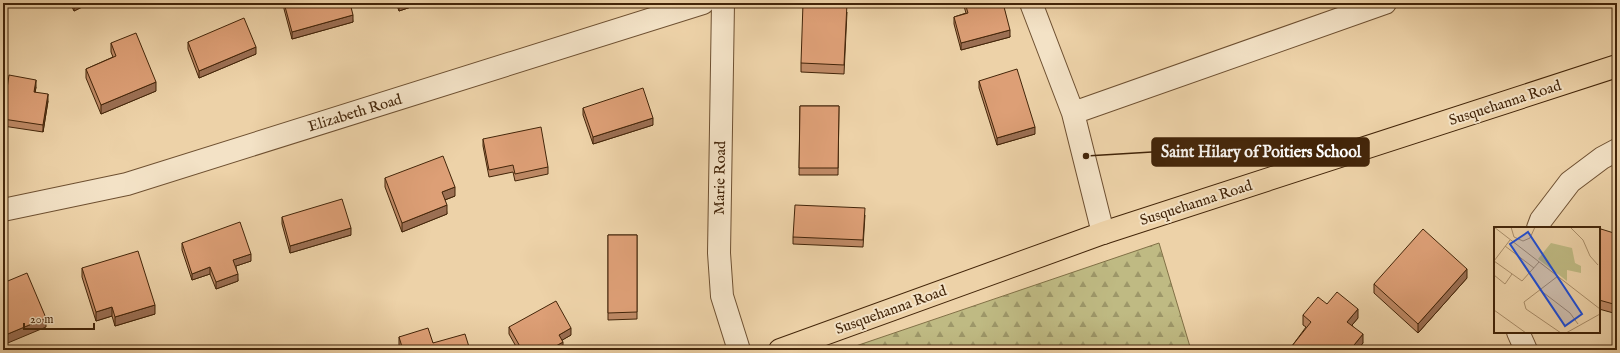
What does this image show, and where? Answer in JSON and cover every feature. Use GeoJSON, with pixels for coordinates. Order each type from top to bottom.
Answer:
{"type":"FeatureCollection","features":[{"type":"Feature","properties":{"kind":"main road","name":"Susquehanna Road"},"geometry":{"type":"LineString","coordinates":[[780,350],[1103,233],[1617,66]]}},
{"type":"Feature","properties":{"kind":"street","name":"Elizabeth Road"},"geometry":{"type":"LineString","coordinates":[[3,210],[127,184],[703,3]]}},
{"type":"Feature","properties":{"kind":"street","name":"Marie Road"},"geometry":{"type":"LineString","coordinates":[[723,3],[719,254],[722,296],[739,350]]}},
{"type":"Feature","properties":{"kind":"street"},"geometry":{"type":"LineString","coordinates":[[1031,3],[1073,113],[1103,233]]}},
{"type":"Feature","properties":{"kind":"street"},"geometry":{"type":"LineString","coordinates":[[1073,113],[1385,3]]}},
{"type":"Feature","properties":{"kind":"street"},"geometry":{"type":"LineString","coordinates":[[1538,227],[1541,220],[1570,182],[1602,158],[1617,150]]}},
{"type":"Feature","properties":{"kind":"street"},"geometry":{"type":"LineString","coordinates":[[1518,333],[1526,350]]}},
{"type":"Feature","properties":{"kind":"green space"},"geometry":{"type":"Polygon","coordinates":[[[1159,243],[1191,350],[844,350],[1159,243]]]}},
{"type":"Feature","properties":{"kind":"building"},"geometry":{"type":"Polygon","coordinates":[[[284,3],[350,3],[353,15],[292,32],[284,3]]]}},
{"type":"Feature","properties":{"kind":"building"},"geometry":{"type":"Polygon","coordinates":[[[803,3],[847,3],[844,65],[801,63],[803,3]]]}},
{"type":"Feature","properties":{"kind":"building"},"geometry":{"type":"Polygon","coordinates":[[[965,3],[1003,3],[1010,30],[961,43],[954,17],[968,13],[965,3]]]}},
{"type":"Feature","properties":{"kind":"building"},"geometry":{"type":"Polygon","coordinates":[[[244,18],[256,47],[199,71],[188,42],[244,18]]]}},
{"type":"Feature","properties":{"kind":"building"},"geometry":{"type":"Polygon","coordinates":[[[136,33],[156,82],[101,105],[86,69],[116,56],[111,43],[136,33]]]}},
{"type":"Feature","properties":{"kind":"building"},"geometry":{"type":"Polygon","coordinates":[[[1017,69],[1035,127],[997,138],[979,81],[1017,69]]]}},
{"type":"Feature","properties":{"kind":"building"},"geometry":{"type":"Polygon","coordinates":[[[9,75],[36,80],[34,92],[48,94],[43,125],[3,119],[3,89],[7,89],[9,75]]]}},
{"type":"Feature","properties":{"kind":"building"},"geometry":{"type":"Polygon","coordinates":[[[643,88],[653,118],[593,137],[583,108],[643,88]]]}},
{"type":"Feature","properties":{"kind":"building"},"geometry":{"type":"Polygon","coordinates":[[[800,106],[839,106],[838,168],[799,168],[800,106]]]}},
{"type":"Feature","properties":{"kind":"building"},"geometry":{"type":"Polygon","coordinates":[[[541,127],[548,167],[515,174],[513,165],[489,170],[483,139],[541,127]]]}},
{"type":"Feature","properties":{"kind":"building"},"geometry":{"type":"Polygon","coordinates":[[[443,156],[455,187],[442,192],[447,205],[402,223],[385,178],[443,156]]]}},
{"type":"Feature","properties":{"kind":"building"},"geometry":{"type":"Polygon","coordinates":[[[342,199],[351,228],[290,246],[282,217],[342,199]]]}},
{"type":"Feature","properties":{"kind":"building"},"geometry":{"type":"Polygon","coordinates":[[[795,205],[865,208],[863,240],[793,237],[795,205]]]}},
{"type":"Feature","properties":{"kind":"building"},"geometry":{"type":"Polygon","coordinates":[[[240,222],[251,254],[233,260],[238,274],[216,282],[210,267],[192,274],[182,243],[240,222]]]}},
{"type":"Feature","properties":{"kind":"building"},"geometry":{"type":"Polygon","coordinates":[[[1423,229],[1467,269],[1418,324],[1374,284],[1423,229]]]}},
{"type":"Feature","properties":{"kind":"building"},"geometry":{"type":"Polygon","coordinates":[[[1601,229],[1617,234],[1617,305],[1600,300],[1601,229]]]}},
{"type":"Feature","properties":{"kind":"building"},"geometry":{"type":"Polygon","coordinates":[[[608,235],[637,235],[637,312],[608,313],[608,235]]]}},
{"type":"Feature","properties":{"kind":"building"},"geometry":{"type":"Polygon","coordinates":[[[138,251],[155,305],[115,317],[112,307],[96,312],[82,268],[138,251]]]}},
{"type":"Feature","properties":{"kind":"building"},"geometry":{"type":"Polygon","coordinates":[[[27,273],[46,318],[3,336],[3,283],[27,273]]]}},
{"type":"Feature","properties":{"kind":"building"},"geometry":{"type":"Polygon","coordinates":[[[1337,292],[1358,309],[1347,322],[1363,334],[1350,350],[1297,350],[1292,346],[1311,322],[1303,315],[1318,297],[1327,304],[1337,292]]]}},
{"type":"Feature","properties":{"kind":"building"},"geometry":{"type":"Polygon","coordinates":[[[556,301],[571,328],[559,335],[563,342],[549,350],[522,350],[509,327],[556,301]]]}},
{"type":"Feature","properties":{"kind":"building"},"geometry":{"type":"Polygon","coordinates":[[[428,328],[433,343],[465,334],[470,350],[403,350],[399,337],[428,328]]]}},
{"type":"Feature","properties":{"kind":"place","name":"Saint Hilary of Poitiers School"},"geometry":{"type":"Point","coordinates":[1086,156]}}]}
